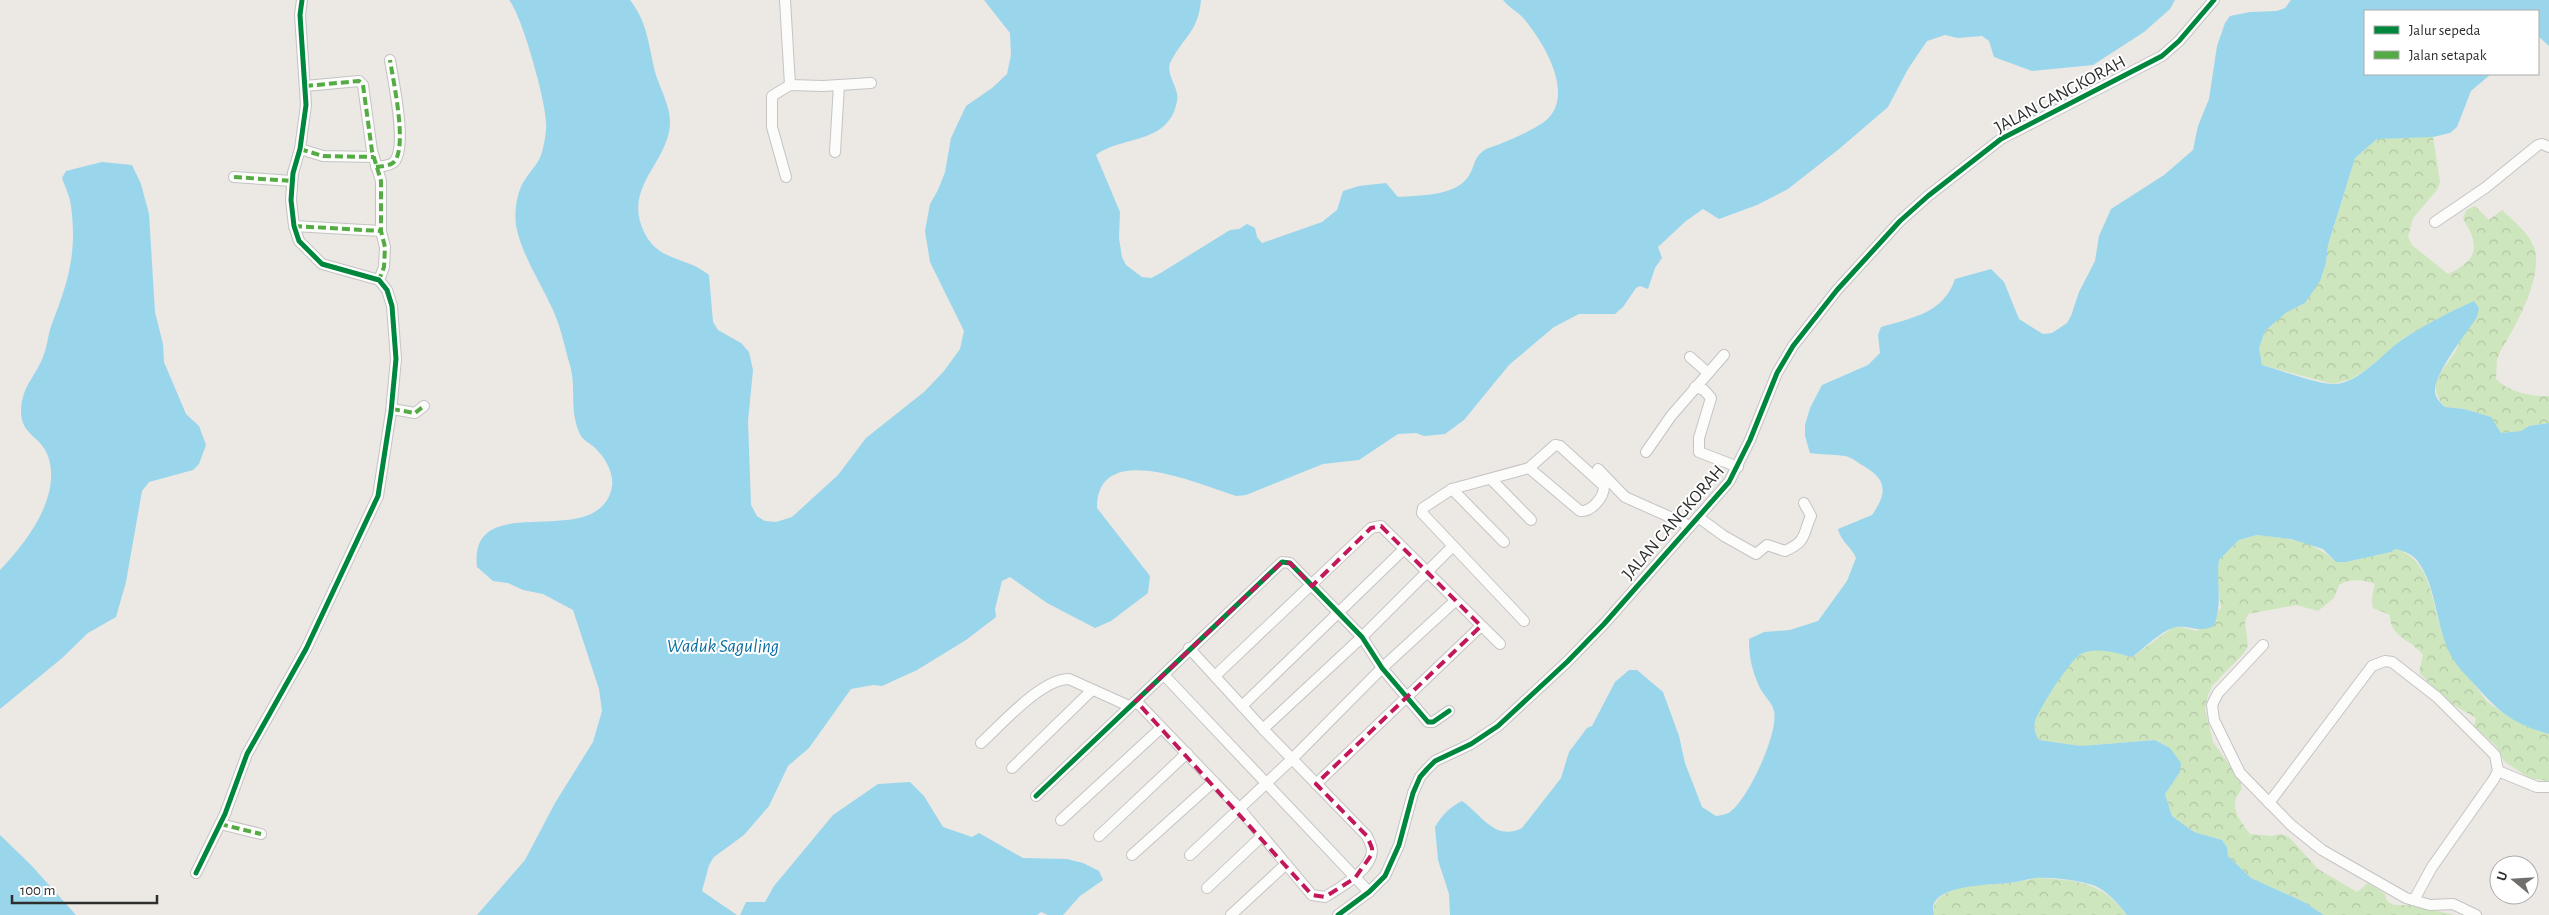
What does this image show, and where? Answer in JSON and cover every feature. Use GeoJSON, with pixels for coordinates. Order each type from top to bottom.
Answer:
{"type":"FeatureCollection","features":[{"type":"Feature","properties":{"kind":"street"},"geometry":{"type":"LineString","coordinates":[[196,873],[220,824],[247,754],[306,649],[378,496],[392,409],[396,359],[392,306],[388,290],[379,280],[322,264],[299,241],[294,226],[291,200],[292,181],[305,119],[305,86],[300,15],[302,0]]}},
{"type":"Feature","properties":{"kind":"street"},"geometry":{"type":"LineString","coordinates":[[785,0],[790,85]]}},
{"type":"Feature","properties":{"kind":"street","name":"JALAN CANGKORAH"},"geometry":{"type":"LineString","coordinates":[[1338,915],[1369,892],[1385,876],[1399,845],[1413,793],[1420,777],[1427,768],[1435,761],[1471,744],[1514,713],[1583,646],[1729,482],[1738,467],[1777,373],[1792,346],[1837,290],[1900,222],[1928,196],[2001,139],[2162,56],[2179,41],[2214,0]]}},
{"type":"Feature","properties":{"kind":"street"},"geometry":{"type":"LineString","coordinates":[[300,150],[323,156],[392,164],[398,158],[400,148],[399,125],[390,60]]}},
{"type":"Feature","properties":{"kind":"street"},"geometry":{"type":"LineString","coordinates":[[305,86],[359,81],[362,83],[375,162],[381,181],[381,231],[385,253],[384,267],[379,280]]}},
{"type":"Feature","properties":{"kind":"street"},"geometry":{"type":"LineString","coordinates":[[786,177],[772,126],[770,101],[772,96],[790,85],[871,83]]}},
{"type":"Feature","properties":{"kind":"street"},"geometry":{"type":"LineString","coordinates":[[835,152],[839,85]]}},
{"type":"Feature","properties":{"kind":"street"},"geometry":{"type":"LineString","coordinates":[[2435,222],[2485,188],[2538,146],[2542,144],[2549,147]]}},
{"type":"Feature","properties":{"kind":"street"},"geometry":{"type":"LineString","coordinates":[[234,177],[292,181]]}},
{"type":"Feature","properties":{"kind":"street"},"geometry":{"type":"LineString","coordinates":[[294,226],[381,231]]}},
{"type":"Feature","properties":{"kind":"street"},"geometry":{"type":"LineString","coordinates":[[1646,452],[1651,441],[1724,355]]}},
{"type":"Feature","properties":{"kind":"street"},"geometry":{"type":"LineString","coordinates":[[1690,357],[1708,373]]}},
{"type":"Feature","properties":{"kind":"street"},"geometry":{"type":"LineString","coordinates":[[1695,387],[1704,390],[1711,398],[1699,438],[1700,452],[1738,467]]}},
{"type":"Feature","properties":{"kind":"street"},"geometry":{"type":"LineString","coordinates":[[392,409],[415,413],[424,406]]}},
{"type":"Feature","properties":{"kind":"street"},"geometry":{"type":"LineString","coordinates":[[1524,621],[1422,513],[1423,508],[1452,489],[1491,480],[1529,468],[1555,445],[1560,446],[1604,486],[1604,490],[1592,509],[1587,512],[1580,511],[1529,468]]}},
{"type":"Feature","properties":{"kind":"street"},"geometry":{"type":"LineString","coordinates":[[1598,468],[1625,497],[1690,526]]}},
{"type":"Feature","properties":{"kind":"street"},"geometry":{"type":"LineString","coordinates":[[1491,480],[1531,520]]}},
{"type":"Feature","properties":{"kind":"street"},"geometry":{"type":"LineString","coordinates":[[1452,489],[1504,542]]}},
{"type":"Feature","properties":{"kind":"street"},"geometry":{"type":"LineString","coordinates":[[1698,517],[1724,536],[1756,554],[1768,545],[1785,551],[1798,545],[1802,540],[1811,516],[1804,503]]}},
{"type":"Feature","properties":{"kind":"street"},"geometry":{"type":"LineString","coordinates":[[1215,676],[1372,528],[1380,526],[1425,573],[1500,644]]}},
{"type":"Feature","properties":{"kind":"street"},"geometry":{"type":"LineString","coordinates":[[1262,729],[1362,637],[1453,546]]}},
{"type":"Feature","properties":{"kind":"street"},"geometry":{"type":"LineString","coordinates":[[1242,706],[1403,550]]}},
{"type":"Feature","properties":{"kind":"street"},"geometry":{"type":"LineString","coordinates":[[1036,796],[1164,675],[1189,648],[1282,562],[1290,563],[1362,637],[1382,668],[1428,722],[1434,722],[1449,710]]}},
{"type":"Feature","properties":{"kind":"street"},"geometry":{"type":"LineString","coordinates":[[1190,855],[1264,783],[1292,759],[1382,668],[1456,601]]}},
{"type":"Feature","properties":{"kind":"street"},"geometry":{"type":"LineString","coordinates":[[1316,784],[1481,626]]}},
{"type":"Feature","properties":{"kind":"street"},"geometry":{"type":"LineString","coordinates":[[2263,645],[2218,693],[2211,710],[2237,770],[2291,825],[2322,850],[2403,897],[2430,905],[2453,904],[2476,915]]}},
{"type":"Feature","properties":{"kind":"street"},"geometry":{"type":"LineString","coordinates":[[981,743],[1038,692],[1060,679],[1069,679],[1092,690],[1133,703],[1187,753],[1212,783],[1239,808],[1312,895],[1325,897],[1355,878],[1372,854],[1372,848],[1367,836],[1262,729],[1189,648]]}},
{"type":"Feature","properties":{"kind":"street"},"geometry":{"type":"LineString","coordinates":[[2269,803],[2372,666],[2385,660],[2392,662],[2436,698],[2495,755],[2498,771],[2432,867],[2414,900]]}},
{"type":"Feature","properties":{"kind":"street"},"geometry":{"type":"LineString","coordinates":[[1164,675],[1369,892]]}},
{"type":"Feature","properties":{"kind":"street"},"geometry":{"type":"LineString","coordinates":[[1012,768],[1092,690]]}},
{"type":"Feature","properties":{"kind":"street"},"geometry":{"type":"LineString","coordinates":[[1061,820],[1161,728]]}},
{"type":"Feature","properties":{"kind":"street"},"geometry":{"type":"LineString","coordinates":[[1099,836],[1187,753]]}},
{"type":"Feature","properties":{"kind":"street"},"geometry":{"type":"LineString","coordinates":[[2498,771],[2537,788],[2549,787]]}},
{"type":"Feature","properties":{"kind":"street"},"geometry":{"type":"LineString","coordinates":[[1132,855],[1212,783]]}},
{"type":"Feature","properties":{"kind":"street"},"geometry":{"type":"LineString","coordinates":[[220,824],[261,834]]}},
{"type":"Feature","properties":{"kind":"street"},"geometry":{"type":"LineString","coordinates":[[1207,888],[1262,836]]}},
{"type":"Feature","properties":{"kind":"street"},"geometry":{"type":"LineString","coordinates":[[1231,915],[1286,864]]}},
{"type":"Feature","properties":{"kind":"highlighted area"},"geometry":{"type":"Polygon","coordinates":[[[1381,526],[1481,626],[1316,784],[1367,836],[1372,848],[1372,854],[1355,878],[1325,897],[1312,895],[1136,701],[1282,562],[1290,563],[1312,586],[1371,528],[1381,526]]]}},
{"type":"Feature","properties":{"kind":"green space"},"geometry":{"type":"Polygon","coordinates":[[[2433,137],[2440,182],[2437,190],[2413,218],[2408,237],[2412,245],[2448,274],[2458,269],[2465,264],[2473,252],[2472,237],[2463,219],[2466,210],[2475,206],[2489,220],[2502,210],[2531,240],[2536,257],[2532,285],[2520,315],[2500,352],[2497,360],[2496,379],[2501,384],[2521,393],[2549,396],[2549,423],[2529,426],[2521,431],[2501,433],[2464,409],[2445,407],[2439,398],[2436,390],[2437,382],[2458,346],[2474,301],[2405,337],[2366,370],[2351,379],[2333,384],[2262,365],[2259,348],[2265,331],[2287,312],[2305,303],[2326,263],[2328,245],[2355,158],[2377,139],[2433,137]]]}},
{"type":"Feature","properties":{"kind":"green space"},"geometry":{"type":"Polygon","coordinates":[[[2257,535],[2300,541],[2319,549],[2336,562],[2346,562],[2391,552],[2395,549],[2408,555],[2418,564],[2425,575],[2446,642],[2488,702],[2509,716],[2534,729],[2549,734],[2549,781],[2529,778],[2504,761],[2497,747],[2474,726],[2476,718],[2442,698],[2419,672],[2423,655],[2397,633],[2393,628],[2390,615],[2373,608],[2372,597],[2375,584],[2357,580],[2343,583],[2339,585],[2334,598],[2318,611],[2296,605],[2248,614],[2245,622],[2248,646],[2243,654],[2212,686],[2205,709],[2213,742],[2240,780],[2242,789],[2235,801],[2235,807],[2242,823],[2250,834],[2272,836],[2281,834],[2289,837],[2318,869],[2357,892],[2368,883],[2385,894],[2387,901],[2394,905],[2409,905],[2455,915],[2324,915],[2304,902],[2251,878],[2228,856],[2227,847],[2222,840],[2194,832],[2172,816],[2165,794],[2180,772],[2170,748],[2155,740],[2081,746],[2039,740],[2034,727],[2038,715],[2061,676],[2079,654],[2092,649],[2098,649],[2132,657],[2172,628],[2181,627],[2197,631],[2221,608],[2217,580],[2219,560],[2239,540],[2257,535]]]}},
{"type":"Feature","properties":{"kind":"green space"},"geometry":{"type":"Polygon","coordinates":[[[2036,878],[2087,884],[2108,895],[2127,915],[1934,915],[1932,913],[1936,903],[1943,895],[1952,890],[1975,885],[2009,883],[2036,878]]]}},
{"type":"Feature","properties":{"kind":"water","name":"Waduk Saguling"},"geometry":{"type":"Polygon","coordinates":[[[509,0],[630,0],[637,10],[645,28],[657,78],[670,116],[668,136],[663,150],[643,188],[639,201],[639,216],[644,232],[657,249],[701,269],[709,275],[713,322],[718,330],[741,343],[749,352],[753,370],[748,421],[751,505],[757,516],[765,521],[776,522],[792,517],[838,475],[866,438],[924,392],[944,371],[960,349],[964,331],[930,262],[925,231],[930,204],[945,172],[951,138],[966,106],[992,88],[1007,74],[1011,55],[1010,33],[984,0],[1201,0],[1194,27],[1176,52],[1169,66],[1177,96],[1172,115],[1165,125],[1155,132],[1119,144],[1096,155],[1120,212],[1119,238],[1122,257],[1126,265],[1142,277],[1151,278],[1230,230],[1239,229],[1247,224],[1255,228],[1257,237],[1262,243],[1322,222],[1337,210],[1343,191],[1359,186],[1386,183],[1398,197],[1445,192],[1462,184],[1468,177],[1478,156],[1486,149],[1517,137],[1544,122],[1553,111],[1558,99],[1558,85],[1554,70],[1541,42],[1533,30],[1523,17],[1503,0],[2175,0],[2170,9],[2144,32],[2093,65],[2032,71],[1994,57],[1989,41],[1982,36],[1958,38],[1945,35],[1927,41],[1908,69],[1888,107],[1839,149],[1788,189],[1757,205],[1719,219],[1703,209],[1686,221],[1658,247],[1662,258],[1655,268],[1648,289],[1640,286],[1636,288],[1623,307],[1615,314],[1579,314],[1554,327],[1509,365],[1464,420],[1445,434],[1424,436],[1416,433],[1398,434],[1359,460],[1323,464],[1246,495],[1236,496],[1199,483],[1153,472],[1131,471],[1114,475],[1101,487],[1097,508],[1150,576],[1148,593],[1111,621],[1095,628],[1047,603],[1010,577],[1002,581],[995,609],[996,617],[966,640],[917,670],[882,686],[873,685],[851,689],[809,748],[788,766],[769,806],[744,835],[714,857],[709,865],[702,891],[737,915],[477,915],[525,860],[555,803],[593,742],[602,711],[599,689],[573,610],[543,594],[523,590],[508,583],[493,581],[477,567],[480,543],[492,529],[512,524],[561,521],[584,517],[602,507],[612,487],[609,467],[595,448],[582,438],[579,432],[574,414],[573,379],[560,327],[526,257],[518,236],[515,220],[518,196],[524,181],[541,156],[546,126],[542,97],[532,59],[520,23],[509,0]]]}},
{"type":"Feature","properties":{"kind":"water"},"geometry":{"type":"Polygon","coordinates":[[[2291,0],[2549,0],[2549,46],[2539,37],[2539,10],[2364,10],[2364,75],[2490,75],[2471,91],[2457,127],[2450,133],[2433,137],[2377,139],[2355,158],[2328,245],[2326,263],[2320,281],[2305,303],[2287,312],[2265,331],[2259,348],[2262,365],[2317,382],[2343,383],[2362,373],[2406,337],[2474,301],[2479,308],[2477,317],[2445,364],[2436,383],[2435,393],[2438,400],[2445,407],[2464,409],[2491,417],[2501,433],[2521,431],[2529,426],[2549,423],[2549,734],[2526,726],[2499,710],[2457,665],[2443,637],[2429,583],[2416,559],[2411,555],[2395,549],[2391,552],[2346,562],[2336,562],[2323,549],[2291,539],[2257,535],[2239,540],[2219,560],[2219,601],[2214,626],[2203,629],[2173,628],[2157,637],[2132,657],[2114,652],[2089,651],[2083,653],[2071,663],[2049,695],[2034,725],[2039,740],[2081,746],[2155,740],[2170,748],[2181,763],[2180,772],[2165,794],[2172,816],[2194,832],[2222,840],[2227,847],[2228,856],[2251,878],[2304,902],[2324,915],[2127,915],[2103,890],[2093,885],[2064,879],[2032,878],[2009,883],[1961,888],[1949,892],[1939,897],[1934,905],[1934,915],[1450,915],[1449,894],[1438,860],[1435,827],[1440,819],[1462,801],[1496,829],[1504,832],[1522,828],[1561,778],[1569,752],[1587,728],[1592,726],[1615,682],[1629,670],[1637,670],[1663,692],[1679,736],[1685,763],[1702,807],[1716,816],[1728,813],[1737,805],[1761,765],[1772,734],[1774,721],[1773,708],[1760,688],[1753,670],[1749,639],[1764,632],[1790,630],[1818,621],[1847,581],[1856,558],[1841,537],[1838,529],[1872,515],[1881,499],[1882,487],[1876,475],[1852,458],[1841,455],[1810,453],[1805,436],[1805,425],[1810,408],[1822,385],[1868,365],[1880,353],[1878,335],[1881,327],[1915,317],[1935,307],[1943,300],[1955,279],[1991,269],[2004,282],[2019,319],[2043,334],[2052,333],[2067,323],[2079,292],[2095,261],[2099,236],[2111,209],[2164,175],[2193,150],[2198,126],[2209,99],[2217,46],[2225,23],[2230,16],[2250,12],[2277,11],[2285,8],[2291,0]]]}},
{"type":"Feature","properties":{"kind":"water"},"geometry":{"type":"Polygon","coordinates":[[[102,162],[132,165],[141,184],[149,214],[155,312],[163,344],[164,362],[186,414],[199,426],[206,445],[199,464],[193,470],[149,482],[142,491],[126,582],[116,617],[88,633],[61,659],[0,709],[0,570],[30,533],[46,503],[50,487],[51,472],[48,456],[40,443],[25,428],[21,412],[26,389],[45,352],[70,265],[73,222],[70,199],[62,178],[66,171],[102,162]]]}},
{"type":"Feature","properties":{"kind":"water"},"geometry":{"type":"Polygon","coordinates":[[[910,782],[924,796],[943,827],[972,837],[979,833],[1023,858],[1067,859],[1083,863],[1099,871],[1103,880],[1080,896],[1063,915],[1048,915],[1041,912],[1037,915],[740,915],[746,902],[765,902],[774,886],[833,815],[878,784],[910,782]]]}},
{"type":"Feature","properties":{"kind":"water"},"geometry":{"type":"Polygon","coordinates":[[[0,835],[31,865],[76,915],[0,915],[0,835]]]}},
{"type":"Feature","properties":{"kind":"marked path"},"geometry":{"type":"LineString","coordinates":[[376,167],[394,162],[400,143],[400,128],[390,60]]}},
{"type":"Feature","properties":{"kind":"marked path"},"geometry":{"type":"LineString","coordinates":[[305,86],[359,81],[363,85],[372,151],[381,181],[381,231],[385,247],[384,267],[379,280]]}},
{"type":"Feature","properties":{"kind":"marked path"},"geometry":{"type":"LineString","coordinates":[[300,149],[323,156],[374,157]]}},
{"type":"Feature","properties":{"kind":"marked path"},"geometry":{"type":"LineString","coordinates":[[234,177],[292,181]]}},
{"type":"Feature","properties":{"kind":"marked path"},"geometry":{"type":"LineString","coordinates":[[294,226],[381,231]]}},
{"type":"Feature","properties":{"kind":"marked path"},"geometry":{"type":"LineString","coordinates":[[392,409],[415,413],[424,406]]}},
{"type":"Feature","properties":{"kind":"marked path"},"geometry":{"type":"LineString","coordinates":[[220,824],[261,834]]}},
{"type":"Feature","properties":{"kind":"cycle path"},"geometry":{"type":"LineString","coordinates":[[196,873],[225,814],[247,754],[306,649],[378,496],[391,412],[396,359],[392,306],[387,290],[379,280],[322,264],[299,241],[294,226],[291,200],[293,173],[300,149],[306,105],[300,15],[302,0]]}},
{"type":"Feature","properties":{"kind":"cycle path"},"geometry":{"type":"LineString","coordinates":[[1338,915],[1369,892],[1385,876],[1399,845],[1413,793],[1420,777],[1427,769],[1435,761],[1471,744],[1498,726],[1567,662],[1604,624],[1729,482],[1750,440],[1777,373],[1793,346],[1837,290],[1900,221],[1928,196],[2001,139],[2162,56],[2179,41],[2214,0]]}},
{"type":"Feature","properties":{"kind":"cycle path"},"geometry":{"type":"LineString","coordinates":[[1036,796],[1282,562],[1290,563],[1362,637],[1382,668],[1428,722],[1433,722],[1449,711]]}}]}
